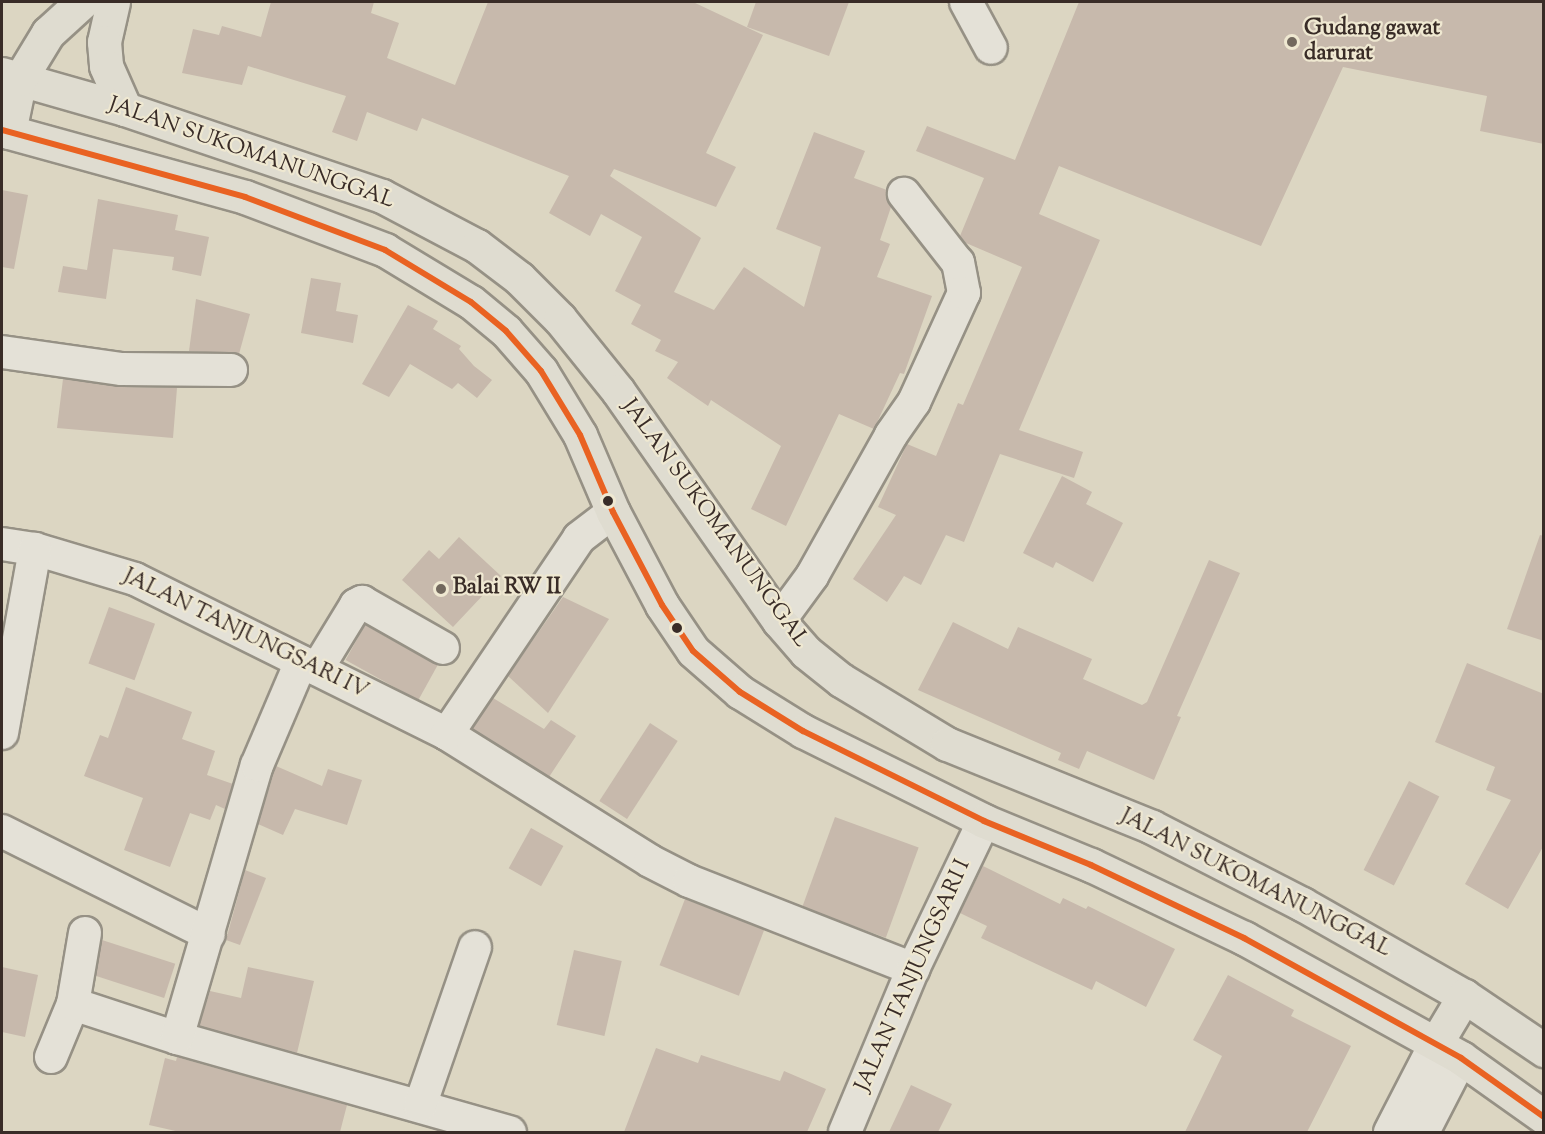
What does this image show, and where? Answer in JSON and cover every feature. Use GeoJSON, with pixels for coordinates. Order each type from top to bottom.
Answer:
{"type":"FeatureCollection","features":[{"type":"Feature","properties":{"kind":"main road"},"geometry":{"type":"LineString","coordinates":[[5,131],[11,76],[48,33],[82,2]]}},
{"type":"Feature","properties":{"kind":"main road"},"geometry":{"type":"LineString","coordinates":[[113,2],[104,42],[106,66],[124,109]]}},
{"type":"Feature","properties":{"kind":"main road","name":"JALAN SUKOMANUNGGAL"},"geometry":{"type":"LineString","coordinates":[[11,76],[124,109],[382,196],[477,246],[519,278],[560,319],[618,391],[779,621],[806,652],[841,680],[947,744],[1152,826],[1302,904],[1476,1004],[1544,1050]]}},
{"type":"Feature","properties":{"kind":"main road","name":"JALAN SUKOMANUNGGAL"},"geometry":{"type":"LineString","coordinates":[[5,131],[245,197],[385,250],[471,302],[506,331],[541,371],[580,435],[613,512],[662,605],[693,651],[740,692],[803,732],[984,821],[1091,865],[1244,938],[1449,1050],[1544,1117]]}},
{"type":"Feature","properties":{"kind":"main road"},"geometry":{"type":"LineString","coordinates":[[1449,1050],[1476,1004]]}},
{"type":"Feature","properties":{"kind":"street"},"geometry":{"type":"LineString","coordinates":[[966,2],[991,48]]}},
{"type":"Feature","properties":{"kind":"street"},"geometry":{"type":"LineString","coordinates":[[779,621],[812,576],[891,435],[910,409],[964,294],[958,263],[904,194]]}},
{"type":"Feature","properties":{"kind":"street"},"geometry":{"type":"LineString","coordinates":[[2,352],[122,369],[231,370]]}},
{"type":"Feature","properties":{"kind":"street"},"geometry":{"type":"LineString","coordinates":[[447,734],[579,538],[613,512]]}},
{"type":"Feature","properties":{"kind":"street","name":"JALAN TANJUNGSARI IV"},"geometry":{"type":"LineString","coordinates":[[2,544],[35,549],[135,579],[447,734],[650,861],[689,881],[913,969]]}},
{"type":"Feature","properties":{"kind":"street"},"geometry":{"type":"LineString","coordinates":[[2,733],[35,549]]}},
{"type":"Feature","properties":{"kind":"street"},"geometry":{"type":"LineString","coordinates":[[177,1038],[257,765],[309,665],[356,605],[362,602],[443,648]]}},
{"type":"Feature","properties":{"kind":"street","name":"JALAN TANJUNGSARI I"},"geometry":{"type":"LineString","coordinates":[[845,1132],[913,969],[984,821]]}},
{"type":"Feature","properties":{"kind":"street"},"geometry":{"type":"LineString","coordinates":[[2,831],[209,934]]}},
{"type":"Feature","properties":{"kind":"street"},"geometry":{"type":"LineString","coordinates":[[51,1057],[73,1004],[85,933]]}},
{"type":"Feature","properties":{"kind":"street"},"geometry":{"type":"LineString","coordinates":[[420,1106],[475,947]]}},
{"type":"Feature","properties":{"kind":"street"},"geometry":{"type":"LineString","coordinates":[[73,1004],[177,1038],[510,1132]]}},
{"type":"Feature","properties":{"kind":"street"},"geometry":{"type":"LineString","coordinates":[[1390,1132],[1449,1050]]}},
{"type":"Feature","properties":{"kind":"street"},"geometry":{"type":"LineString","coordinates":[[1423,1132],[1449,1050]]}},
{"type":"Feature","properties":{"kind":"building"},"geometry":{"type":"Polygon","coordinates":[[[271,2],[374,2],[371,13],[399,23],[387,58],[455,85],[488,2],[693,2],[763,35],[706,153],[736,167],[716,207],[614,169],[610,176],[701,238],[674,292],[714,310],[744,267],[804,307],[821,247],[776,229],[814,132],[865,151],[854,178],[887,190],[891,207],[880,240],[890,244],[877,277],[932,296],[904,374],[900,373],[874,429],[839,414],[786,526],[751,509],[781,446],[711,400],[708,406],[667,378],[678,362],[655,351],[661,340],[631,324],[641,305],[615,291],[642,237],[601,214],[590,236],[549,213],[569,176],[422,118],[417,131],[367,112],[357,141],[332,132],[346,96],[248,66],[242,85],[182,73],[193,29],[219,35],[222,26],[261,37],[271,2]]]}},
{"type":"Feature","properties":{"kind":"building"},"geometry":{"type":"Polygon","coordinates":[[[756,2],[849,2],[829,56],[747,27],[756,2]]]}},
{"type":"Feature","properties":{"kind":"building"},"geometry":{"type":"Polygon","coordinates":[[[1079,2],[1544,2],[1544,144],[1480,131],[1487,96],[1343,67],[1261,246],[1059,166],[1039,214],[1100,240],[1019,430],[1083,452],[1074,478],[1000,454],[964,542],[946,535],[921,585],[904,576],[887,602],[853,579],[896,515],[878,507],[907,444],[936,456],[958,403],[963,405],[1022,267],[966,243],[960,236],[984,178],[916,151],[927,126],[1015,160],[1079,2]]]}},
{"type":"Feature","properties":{"kind":"building"},"geometry":{"type":"Polygon","coordinates":[[[2,190],[28,195],[14,269],[2,267],[2,190]]]}},
{"type":"Feature","properties":{"kind":"building"},"geometry":{"type":"Polygon","coordinates":[[[98,199],[178,215],[175,230],[209,237],[201,276],[172,270],[174,257],[113,249],[106,299],[58,292],[63,266],[87,270],[98,199]]]}},
{"type":"Feature","properties":{"kind":"building"},"geometry":{"type":"Polygon","coordinates":[[[311,278],[341,283],[336,311],[358,315],[353,343],[301,333],[311,278]]]}},
{"type":"Feature","properties":{"kind":"building"},"geometry":{"type":"Polygon","coordinates":[[[196,299],[250,314],[239,354],[189,351],[196,299]]]}},
{"type":"Feature","properties":{"kind":"building"},"geometry":{"type":"Polygon","coordinates":[[[408,305],[438,321],[433,329],[461,346],[459,349],[474,366],[492,380],[477,398],[458,383],[452,389],[410,364],[389,397],[362,384],[408,305]]]}},
{"type":"Feature","properties":{"kind":"building"},"geometry":{"type":"Polygon","coordinates":[[[63,379],[122,387],[177,388],[173,438],[57,428],[63,379]]]}},
{"type":"Feature","properties":{"kind":"building"},"geometry":{"type":"Polygon","coordinates":[[[1062,476],[1092,492],[1086,504],[1123,523],[1093,582],[1056,562],[1053,568],[1023,553],[1062,476]]]}},
{"type":"Feature","properties":{"kind":"building"},"geometry":{"type":"Polygon","coordinates":[[[1540,535],[1544,536],[1544,641],[1507,629],[1540,535]]]}},
{"type":"Feature","properties":{"kind":"building","name":"Balai RW II"},"geometry":{"type":"Polygon","coordinates":[[[459,537],[501,576],[453,627],[402,580],[429,550],[439,559],[459,537]]]}},
{"type":"Feature","properties":{"kind":"building"},"geometry":{"type":"Polygon","coordinates":[[[1209,560],[1240,573],[1177,716],[1181,717],[1154,780],[1087,751],[1079,769],[1058,760],[1061,753],[918,690],[953,622],[1008,649],[1018,627],[1092,659],[1083,679],[1142,705],[1147,702],[1209,560]]]}},
{"type":"Feature","properties":{"kind":"building"},"geometry":{"type":"Polygon","coordinates":[[[563,597],[609,619],[548,713],[508,676],[563,597]]]}},
{"type":"Feature","properties":{"kind":"building"},"geometry":{"type":"Polygon","coordinates":[[[109,607],[155,624],[135,680],[88,663],[109,607]]]}},
{"type":"Feature","properties":{"kind":"building"},"geometry":{"type":"Polygon","coordinates":[[[365,625],[438,665],[418,700],[346,660],[365,625]]]}},
{"type":"Feature","properties":{"kind":"building"},"geometry":{"type":"Polygon","coordinates":[[[1467,663],[1544,694],[1544,845],[1508,909],[1465,884],[1511,800],[1486,790],[1495,767],[1435,742],[1467,663]]]}},
{"type":"Feature","properties":{"kind":"building"},"geometry":{"type":"Polygon","coordinates":[[[126,687],[192,712],[182,739],[215,751],[207,775],[233,784],[225,809],[216,805],[210,820],[190,813],[170,867],[124,850],[143,798],[84,776],[100,735],[108,738],[126,687]]]}},
{"type":"Feature","properties":{"kind":"building"},"geometry":{"type":"Polygon","coordinates":[[[493,698],[544,729],[551,720],[576,736],[549,777],[472,729],[493,698]]]}},
{"type":"Feature","properties":{"kind":"building"},"geometry":{"type":"Polygon","coordinates":[[[650,723],[678,741],[627,819],[599,801],[650,723]]]}},
{"type":"Feature","properties":{"kind":"building"},"geometry":{"type":"Polygon","coordinates":[[[276,766],[322,786],[328,769],[362,780],[347,825],[295,809],[283,835],[258,824],[276,766]]]}},
{"type":"Feature","properties":{"kind":"building"},"geometry":{"type":"Polygon","coordinates":[[[1409,781],[1439,796],[1394,886],[1364,870],[1409,781]]]}},
{"type":"Feature","properties":{"kind":"building"},"geometry":{"type":"Polygon","coordinates":[[[835,817],[919,847],[886,938],[802,907],[835,817]]]}},
{"type":"Feature","properties":{"kind":"building"},"geometry":{"type":"Polygon","coordinates":[[[531,828],[563,846],[541,886],[509,868],[531,828]]]}},
{"type":"Feature","properties":{"kind":"building"},"geometry":{"type":"Polygon","coordinates":[[[983,866],[1060,904],[1063,898],[1086,909],[1088,906],[1175,949],[1146,1007],[1096,981],[1092,990],[981,938],[987,926],[960,913],[983,866]]]}},
{"type":"Feature","properties":{"kind":"building"},"geometry":{"type":"Polygon","coordinates":[[[245,870],[266,878],[240,945],[226,940],[245,870]]]}},
{"type":"Feature","properties":{"kind":"building"},"geometry":{"type":"Polygon","coordinates":[[[685,899],[764,929],[739,996],[660,965],[685,899]]]}},
{"type":"Feature","properties":{"kind":"building"},"geometry":{"type":"Polygon","coordinates":[[[102,940],[175,964],[164,998],[91,974],[102,940]]]}},
{"type":"Feature","properties":{"kind":"building"},"geometry":{"type":"Polygon","coordinates":[[[574,950],[622,961],[604,1036],[557,1025],[574,950]]]}},
{"type":"Feature","properties":{"kind":"building"},"geometry":{"type":"Polygon","coordinates":[[[2,967],[38,975],[25,1037],[2,1032],[2,967]]]}},
{"type":"Feature","properties":{"kind":"building"},"geometry":{"type":"Polygon","coordinates":[[[248,967],[314,981],[297,1053],[199,1026],[210,991],[241,998],[248,967]]]}},
{"type":"Feature","properties":{"kind":"building"},"geometry":{"type":"Polygon","coordinates":[[[1228,975],[1294,1010],[1291,1016],[1351,1046],[1307,1132],[1185,1132],[1222,1056],[1193,1040],[1228,975]]]}},
{"type":"Feature","properties":{"kind":"building"},"geometry":{"type":"Polygon","coordinates":[[[656,1048],[698,1063],[701,1055],[780,1081],[784,1071],[826,1089],[807,1132],[624,1132],[656,1048]]]}},
{"type":"Feature","properties":{"kind":"building"},"geometry":{"type":"Polygon","coordinates":[[[177,1057],[347,1105],[340,1132],[180,1132],[149,1125],[165,1058],[176,1061],[177,1057]]]}},
{"type":"Feature","properties":{"kind":"building"},"geometry":{"type":"Polygon","coordinates":[[[911,1085],[952,1104],[938,1132],[889,1132],[911,1085]]]}},
{"type":"Feature","properties":{"kind":"transit line"},"geometry":{"type":"LineString","coordinates":[[2,130],[245,197],[385,250],[471,302],[506,331],[541,371],[580,435],[613,512],[662,605],[693,651],[740,692],[803,731],[984,821],[1091,865],[1244,938],[1461,1058],[1544,1117]]}},
{"type":"Feature","properties":{"kind":"place","name":"Gudang gawat darurat"},"geometry":{"type":"Point","coordinates":[1292,42]}},
{"type":"Feature","properties":{"kind":"place","name":"Balai RW II"},"geometry":{"type":"Point","coordinates":[441,589]}}]}
